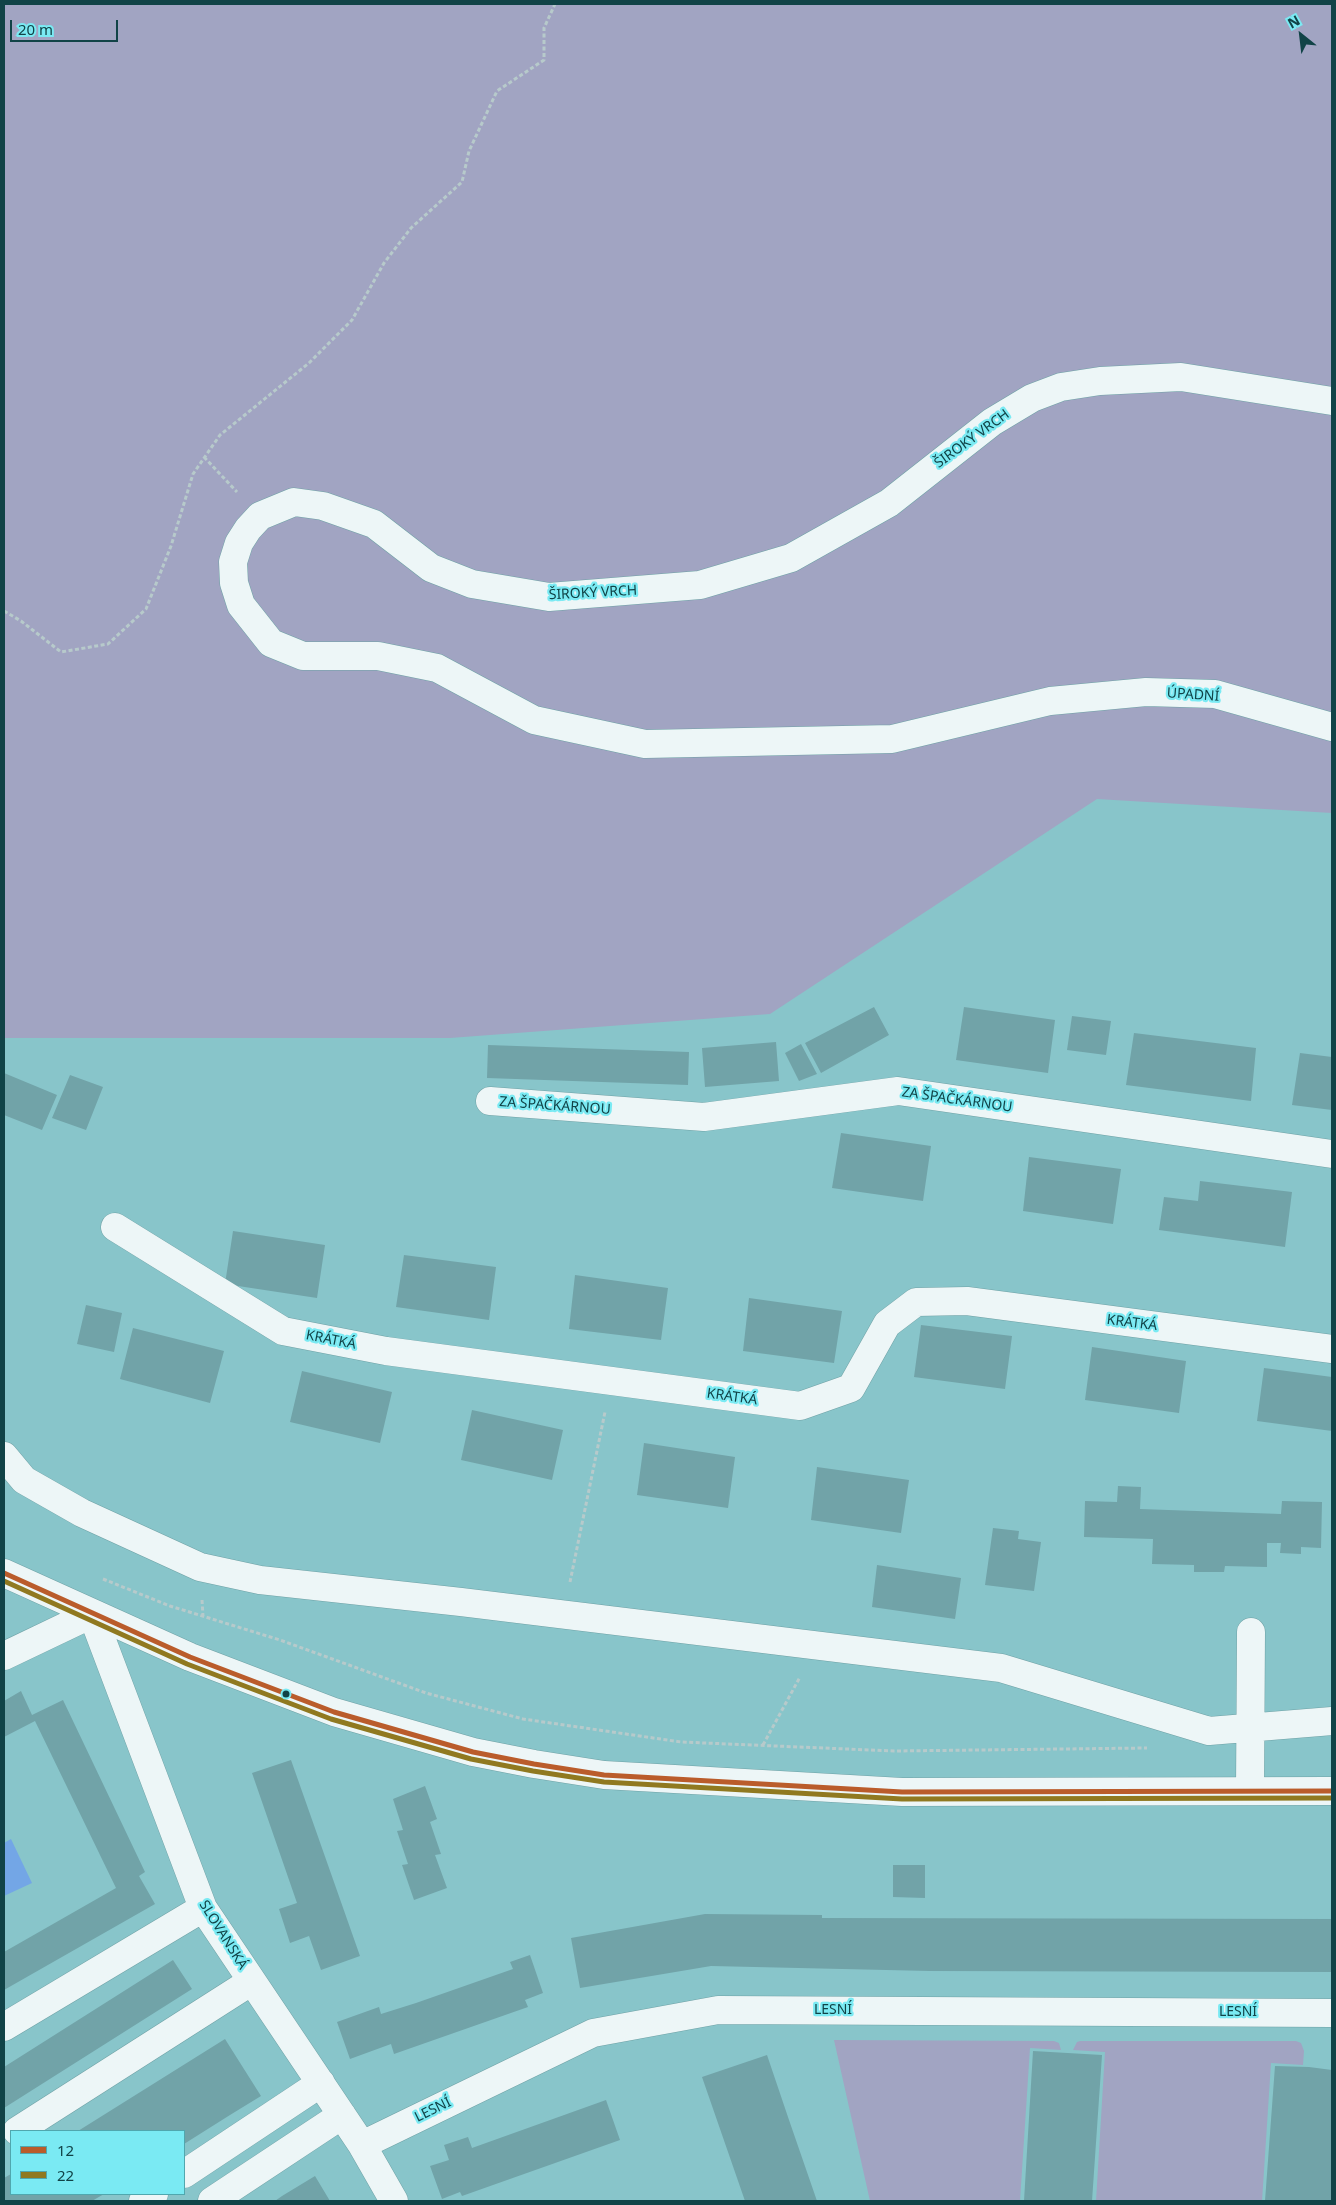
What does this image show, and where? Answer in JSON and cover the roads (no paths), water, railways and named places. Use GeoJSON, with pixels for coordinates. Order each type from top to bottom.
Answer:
{"type":"FeatureCollection","features":[{"type":"Feature","properties":{"kind":"street","name":"ŠIROKÝ VRCH"},"geometry":{"type":"LineString","coordinates":[[1050,701],[892,739],[645,744],[534,720],[437,668],[378,656],[303,656],[271,643],[241,605],[234,583],[233,562],[239,543],[260,516],[294,502],[323,506],[374,524],[431,568],[472,584],[549,597],[700,585],[791,558],[889,503],[992,422],[1032,398],[1061,388],[1100,381],[1181,376],[1332,401]]}},
{"type":"Feature","properties":{"kind":"street","name":"ÚPADNÍ"},"geometry":{"type":"LineString","coordinates":[[1050,701],[1146,692],[1215,694],[1332,727]]}},
{"type":"Feature","properties":{"kind":"street","name":"ZA ŠPAČKÁRNOU"},"geometry":{"type":"LineString","coordinates":[[490,1101],[704,1117],[898,1091],[1332,1154]]}},
{"type":"Feature","properties":{"kind":"street","name":"KRÁTKÁ"},"geometry":{"type":"LineString","coordinates":[[115,1227],[283,1332],[386,1351],[800,1406],[851,1388],[887,1324],[916,1302],[967,1301],[1332,1349]]}},
{"type":"Feature","properties":{"kind":"street"},"geometry":{"type":"LineString","coordinates":[[4,1456],[24,1480],[82,1513],[200,1567],[260,1580],[563,1614],[1002,1668],[1209,1731],[1332,1721]]}},
{"type":"Feature","properties":{"kind":"street"},"geometry":{"type":"LineString","coordinates":[[4,1573],[190,1657],[334,1712],[473,1752],[604,1776],[902,1792],[1332,1791]]}},
{"type":"Feature","properties":{"kind":"street"},"geometry":{"type":"LineString","coordinates":[[4,1656],[92,1614]]}},
{"type":"Feature","properties":{"kind":"street","name":"SLOVANSKÁ"},"geometry":{"type":"LineString","coordinates":[[92,1614],[203,1908],[342,2114],[394,2201]]}},
{"type":"Feature","properties":{"kind":"street"},"geometry":{"type":"LineString","coordinates":[[1250,1790],[1251,1632]]}},
{"type":"Feature","properties":{"kind":"street"},"geometry":{"type":"LineString","coordinates":[[4,2027],[203,1908]]}},
{"type":"Feature","properties":{"kind":"street"},"geometry":{"type":"LineString","coordinates":[[19,2130],[252,1981]]}},
{"type":"Feature","properties":{"kind":"street","name":"LESNÍ"},"geometry":{"type":"LineString","coordinates":[[362,2145],[593,2033],[718,2010],[1332,2013]]}},
{"type":"Feature","properties":{"kind":"street"},"geometry":{"type":"LineString","coordinates":[[185,2173],[321,2083]]}},
{"type":"Feature","properties":{"kind":"street"},"geometry":{"type":"LineString","coordinates":[[212,2201],[342,2114]]}},
{"type":"Feature","properties":{"kind":"water"},"geometry":{"type":"Polygon","coordinates":[[[11,1839],[32,1883],[4,1896],[4,1843],[11,1839]]]}}]}
